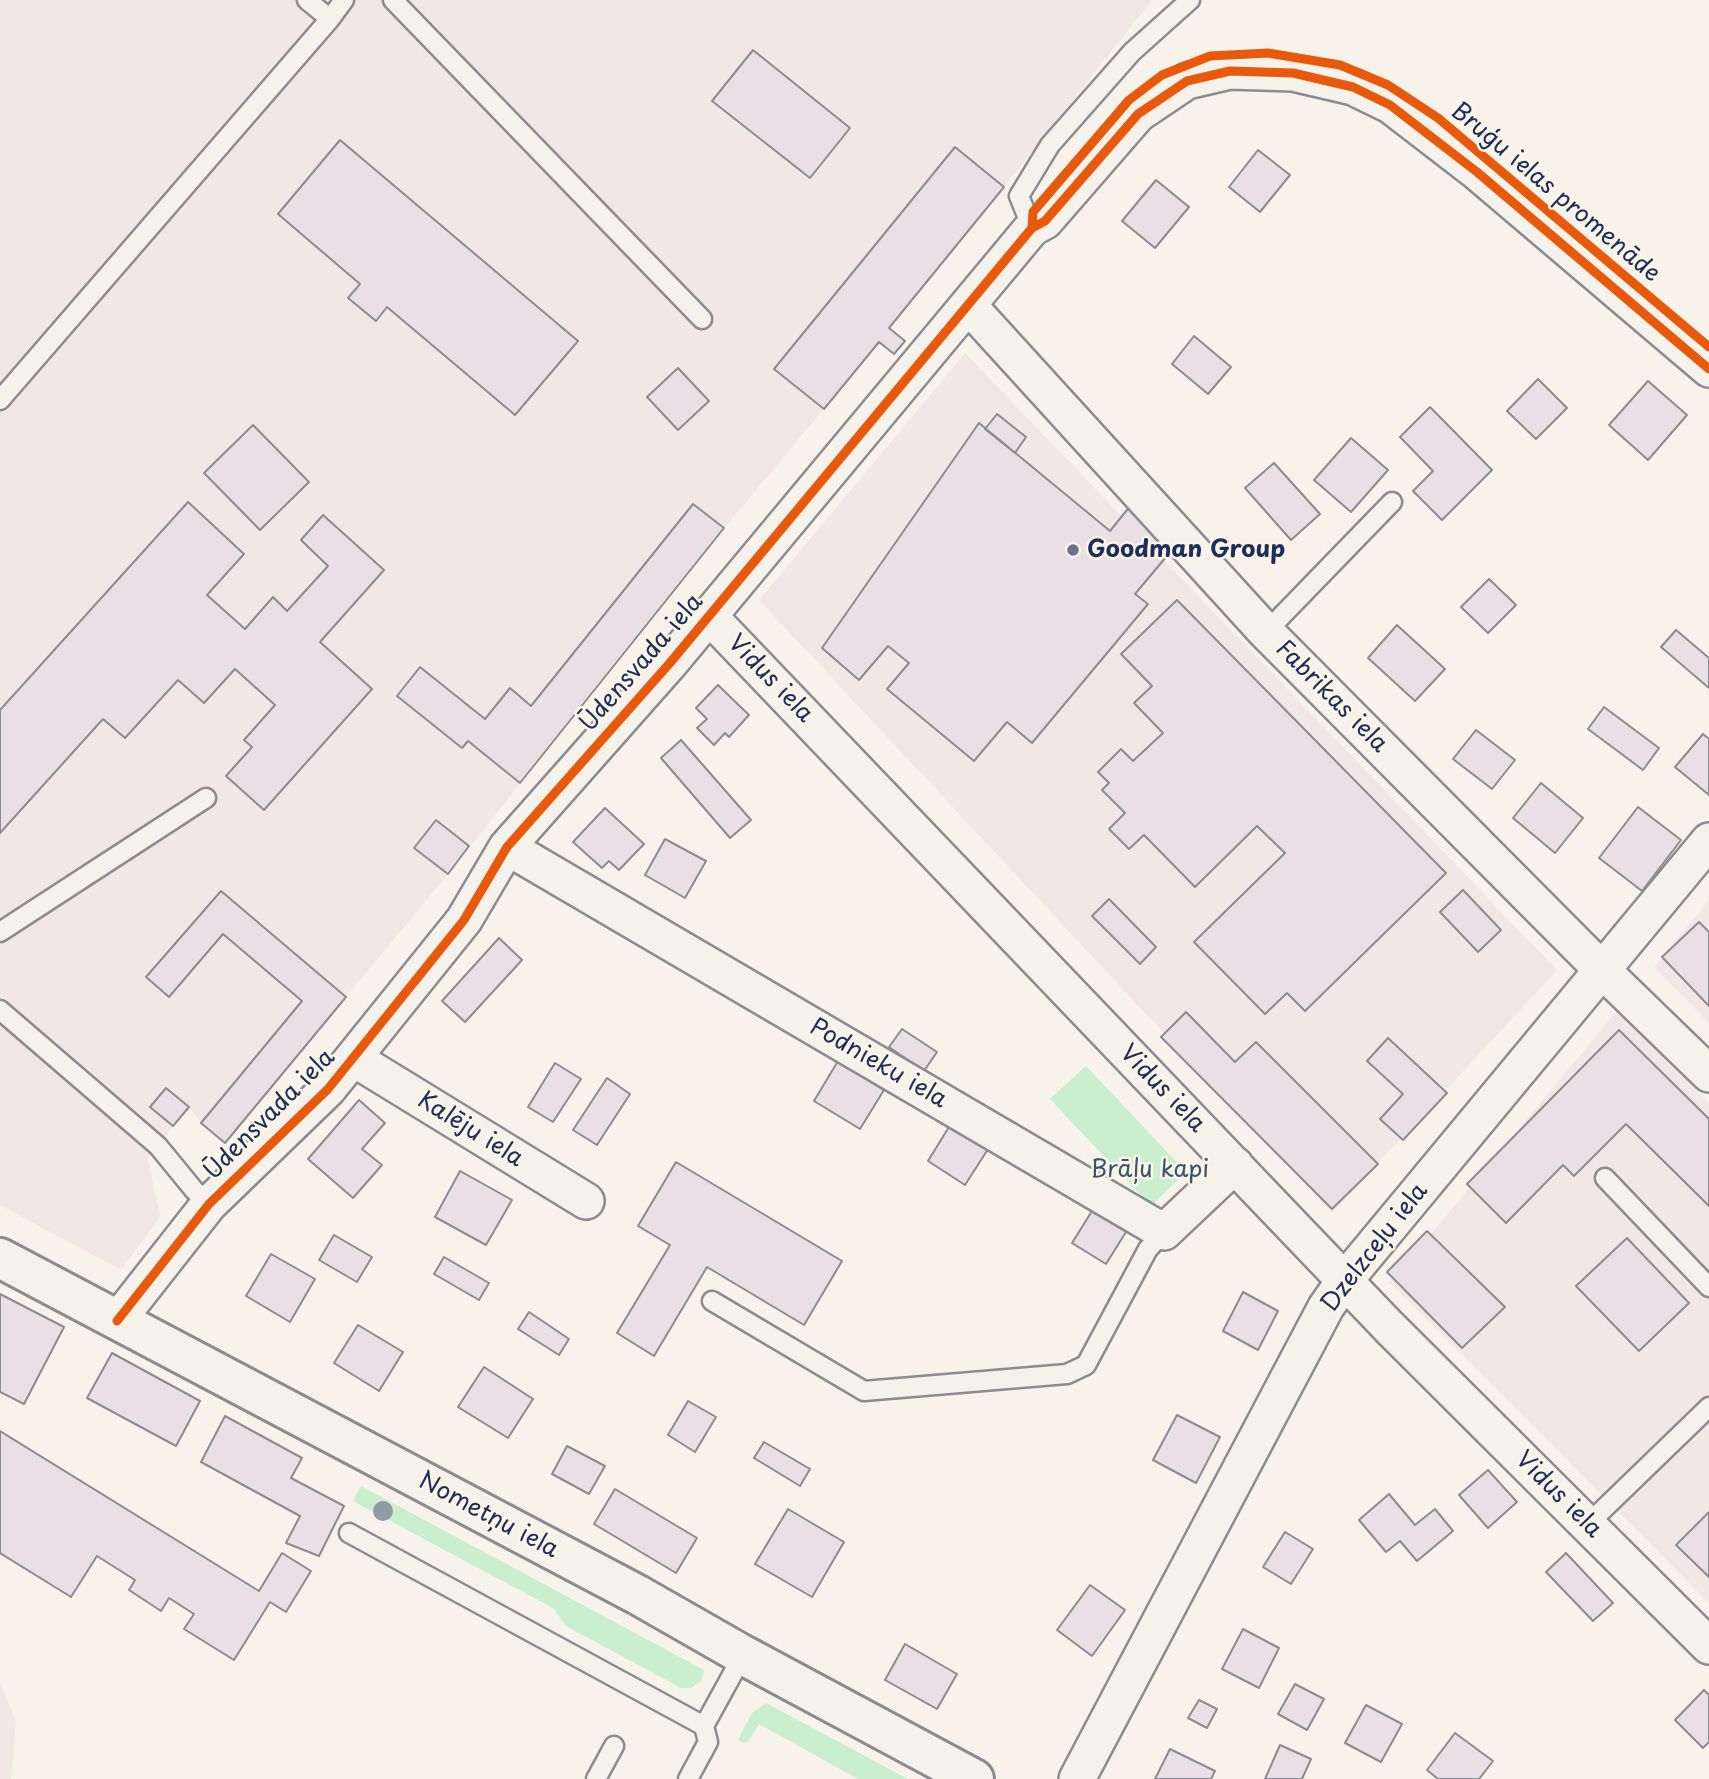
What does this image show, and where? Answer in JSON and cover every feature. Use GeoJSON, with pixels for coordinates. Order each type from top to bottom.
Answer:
{"type":"FeatureCollection","features":[{"type":"Feature","properties":{"kind":"street","name":"Ūdensvada iela"},"geometry":{"type":"LineString","coordinates":[[117,1321],[209,1204],[328,1089],[464,920],[508,847],[709,616],[968,305],[1138,114],[1187,81],[1230,71],[1293,73],[1353,87],[1390,104],[1477,172],[1709,369]]}},
{"type":"Feature","properties":{"kind":"street","name":"Fabrikas iela"},"geometry":{"type":"LineString","coordinates":[[968,305],[1266,632],[1709,1074]]}},
{"type":"Feature","properties":{"kind":"street","name":"Vidus iela"},"geometry":{"type":"LineString","coordinates":[[709,616],[1389,1327],[1709,1646]]}},
{"type":"Feature","properties":{"kind":"street","name":"Dzelzceļu iela"},"geometry":{"type":"LineString","coordinates":[[1077,1779],[1326,1307],[1345,1280],[1709,841]]}},
{"type":"Feature","properties":{"kind":"street","name":"Podnieku iela"},"geometry":{"type":"LineString","coordinates":[[508,847],[1164,1232]]}},
{"type":"Feature","properties":{"kind":"street","name":"Kalēju iela"},"geometry":{"type":"LineString","coordinates":[[353,1058],[586,1201]]}},
{"type":"Feature","properties":{"kind":"street"},"geometry":{"type":"LineString","coordinates":[[1164,1232],[1235,1165]]}},
{"type":"Feature","properties":{"kind":"street","name":"Nometņu iela"},"geometry":{"type":"LineString","coordinates":[[0,1258],[638,1595],[743,1655],[974,1779]]}},
{"type":"Feature","properties":{"kind":"lane"},"geometry":{"type":"LineString","coordinates":[[307,0],[330,19]]}},
{"type":"Feature","properties":{"kind":"lane"},"geometry":{"type":"LineString","coordinates":[[0,400],[344,0]]}},
{"type":"Feature","properties":{"kind":"lane"},"geometry":{"type":"LineString","coordinates":[[393,0],[702,319]]}},
{"type":"Feature","properties":{"kind":"lane"},"geometry":{"type":"LineString","coordinates":[[1039,224],[1019,196],[1050,145],[1132,52],[1190,0]]}},
{"type":"Feature","properties":{"kind":"lane"},"geometry":{"type":"LineString","coordinates":[[1266,632],[1392,502]]}},
{"type":"Feature","properties":{"kind":"lane"},"geometry":{"type":"LineString","coordinates":[[0,932],[206,798]]}},
{"type":"Feature","properties":{"kind":"lane"},"geometry":{"type":"LineString","coordinates":[[0,1010],[158,1146],[209,1204]]}},
{"type":"Feature","properties":{"kind":"lane"},"geometry":{"type":"LineString","coordinates":[[1605,1178],[1709,1287]]}},
{"type":"Feature","properties":{"kind":"lane"},"geometry":{"type":"LineString","coordinates":[[712,1301],[864,1391],[1067,1374],[1086,1365],[1148,1250],[1164,1232]]}},
{"type":"Feature","properties":{"kind":"lane"},"geometry":{"type":"LineString","coordinates":[[1587,1524],[1709,1407]]}},
{"type":"Feature","properties":{"kind":"lane"},"geometry":{"type":"LineString","coordinates":[[349,1533],[704,1726]]}},
{"type":"Feature","properties":{"kind":"lane"},"geometry":{"type":"LineString","coordinates":[[688,1779],[708,1742],[704,1726],[743,1655]]}},
{"type":"Feature","properties":{"kind":"lane"},"geometry":{"type":"LineString","coordinates":[[596,1779],[614,1746]]}},
{"type":"Feature","properties":{"kind":"shaded area"},"geometry":{"type":"Polygon","coordinates":[[[0,0],[1152,0],[1004,187],[724,528],[448,874],[225,1143],[201,1123],[189,1107],[173,1126],[148,1160],[160,1217],[121,1270],[0,1205],[0,0]]]}},
{"type":"Feature","properties":{"kind":"shaded area"},"geometry":{"type":"Polygon","coordinates":[[[965,353],[1557,970],[1332,1213],[759,600],[965,353]]]}},
{"type":"Feature","properties":{"kind":"shaded area"},"geometry":{"type":"Polygon","coordinates":[[[1709,900],[1709,1023],[1654,967],[1709,900]]]}},
{"type":"Feature","properties":{"kind":"shaded area"},"geometry":{"type":"Polygon","coordinates":[[[1617,1011],[1709,1103],[1709,1603],[1390,1283],[1617,1011]]]}},
{"type":"Feature","properties":{"kind":"shaded area"},"geometry":{"type":"Polygon","coordinates":[[[0,1682],[16,1721],[11,1779],[0,1779],[0,1682]]]}},
{"type":"Feature","properties":{"kind":"green space","name":"Brāļu kapi"},"geometry":{"type":"Polygon","coordinates":[[[1086,1066],[1186,1172],[1151,1206],[1050,1099],[1086,1066]]]}},
{"type":"Feature","properties":{"kind":"green space"},"geometry":{"type":"Polygon","coordinates":[[[361,1486],[704,1670],[702,1680],[691,1688],[681,1688],[566,1626],[553,1608],[353,1501],[361,1486]]]}},
{"type":"Feature","properties":{"kind":"green space"},"geometry":{"type":"Polygon","coordinates":[[[766,1703],[908,1779],[858,1779],[759,1724],[748,1742],[738,1740],[752,1713],[766,1703]]]}},
{"type":"Feature","properties":{"kind":"building"},"geometry":{"type":"Polygon","coordinates":[[[753,50],[850,128],[810,178],[712,101],[753,50]]]}},
{"type":"Feature","properties":{"kind":"building"},"geometry":{"type":"Polygon","coordinates":[[[340,140],[578,341],[515,415],[387,307],[376,321],[348,298],[360,284],[278,214],[340,140]]]}},
{"type":"Feature","properties":{"kind":"building"},"geometry":{"type":"Polygon","coordinates":[[[955,147],[1004,187],[889,328],[905,341],[894,354],[879,342],[824,409],[774,369],[955,147]]]}},
{"type":"Feature","properties":{"kind":"building"},"geometry":{"type":"Polygon","coordinates":[[[1258,150],[1290,175],[1260,212],[1229,187],[1258,150]]]}},
{"type":"Feature","properties":{"kind":"building"},"geometry":{"type":"Polygon","coordinates":[[[1156,180],[1189,207],[1155,248],[1122,221],[1156,180]]]}},
{"type":"Feature","properties":{"kind":"building"},"geometry":{"type":"Polygon","coordinates":[[[1194,336],[1231,367],[1208,394],[1172,364],[1194,336]]]}},
{"type":"Feature","properties":{"kind":"building"},"geometry":{"type":"Polygon","coordinates":[[[678,368],[709,401],[678,430],[647,397],[678,368]]]}},
{"type":"Feature","properties":{"kind":"building"},"geometry":{"type":"Polygon","coordinates":[[[1538,379],[1567,408],[1536,439],[1507,411],[1538,379]]]}},
{"type":"Feature","properties":{"kind":"building"},"geometry":{"type":"Polygon","coordinates":[[[1648,381],[1687,415],[1648,460],[1609,425],[1648,381]]]}},
{"type":"Feature","properties":{"kind":"building"},"geometry":{"type":"Polygon","coordinates":[[[1430,407],[1492,470],[1442,520],[1413,491],[1433,471],[1400,437],[1430,407]]]}},
{"type":"Feature","properties":{"kind":"building"},"geometry":{"type":"Polygon","coordinates":[[[997,414],[1026,437],[1015,453],[985,429],[997,414]]]}},
{"type":"Feature","properties":{"kind":"building"},"geometry":{"type":"Polygon","coordinates":[[[979,423],[1110,531],[1131,505],[1177,544],[1135,594],[1148,604],[1032,743],[1007,722],[974,761],[887,689],[909,663],[888,646],[859,680],[822,648],[979,423]]]}},
{"type":"Feature","properties":{"kind":"building"},"geometry":{"type":"Polygon","coordinates":[[[253,425],[309,482],[260,530],[204,473],[253,425]]]}},
{"type":"Feature","properties":{"kind":"building"},"geometry":{"type":"Polygon","coordinates":[[[1351,438],[1388,470],[1351,512],[1314,480],[1351,438]]]}},
{"type":"Feature","properties":{"kind":"building"},"geometry":{"type":"Polygon","coordinates":[[[1274,463],[1320,514],[1291,540],[1245,488],[1274,463]]]}},
{"type":"Feature","properties":{"kind":"building"},"geometry":{"type":"Polygon","coordinates":[[[188,502],[244,554],[207,595],[245,629],[273,597],[287,611],[328,566],[301,540],[323,515],[384,570],[320,642],[372,689],[264,810],[226,776],[252,747],[244,740],[275,705],[235,669],[204,703],[178,680],[125,738],[103,719],[0,833],[0,710],[188,502]]]}},
{"type":"Feature","properties":{"kind":"building"},"geometry":{"type":"Polygon","coordinates":[[[693,504],[724,528],[520,783],[468,741],[462,748],[397,696],[420,667],[485,719],[510,688],[531,706],[693,504]]]}},
{"type":"Feature","properties":{"kind":"building"},"geometry":{"type":"Polygon","coordinates":[[[1489,579],[1516,605],[1488,633],[1461,607],[1489,579]]]}},
{"type":"Feature","properties":{"kind":"building"},"geometry":{"type":"Polygon","coordinates":[[[1177,600],[1446,873],[1305,1011],[1287,993],[1265,1014],[1194,942],[1285,853],[1257,826],[1195,887],[1144,835],[1129,849],[1109,829],[1125,813],[1102,790],[1109,783],[1098,772],[1121,749],[1133,761],[1163,733],[1134,703],[1152,686],[1121,654],[1177,600]]]}},
{"type":"Feature","properties":{"kind":"building"},"geometry":{"type":"Polygon","coordinates":[[[1397,625],[1445,669],[1415,701],[1368,658],[1397,625]]]}},
{"type":"Feature","properties":{"kind":"building"},"geometry":{"type":"Polygon","coordinates":[[[1676,630],[1709,658],[1709,688],[1661,647],[1676,630]]]}},
{"type":"Feature","properties":{"kind":"building"},"geometry":{"type":"Polygon","coordinates":[[[718,685],[749,715],[729,737],[725,733],[714,745],[697,728],[707,719],[696,708],[718,685]]]}},
{"type":"Feature","properties":{"kind":"building"},"geometry":{"type":"Polygon","coordinates":[[[1604,707],[1659,748],[1643,770],[1588,729],[1604,707]]]}},
{"type":"Feature","properties":{"kind":"building"},"geometry":{"type":"Polygon","coordinates":[[[1476,730],[1515,760],[1492,789],[1453,759],[1476,730]]]}},
{"type":"Feature","properties":{"kind":"building"},"geometry":{"type":"Polygon","coordinates":[[[1703,734],[1709,739],[1709,795],[1675,767],[1703,734]]]}},
{"type":"Feature","properties":{"kind":"building"},"geometry":{"type":"Polygon","coordinates":[[[681,740],[751,820],[730,838],[661,758],[681,740]]]}},
{"type":"Feature","properties":{"kind":"building"},"geometry":{"type":"Polygon","coordinates":[[[1541,783],[1583,818],[1555,853],[1513,818],[1541,783]]]}},
{"type":"Feature","properties":{"kind":"building"},"geometry":{"type":"Polygon","coordinates":[[[1638,807],[1681,840],[1642,891],[1599,858],[1638,807]]]}},
{"type":"Feature","properties":{"kind":"building"},"geometry":{"type":"Polygon","coordinates":[[[605,808],[644,844],[619,870],[609,861],[602,868],[573,842],[605,808]]]}},
{"type":"Feature","properties":{"kind":"building"},"geometry":{"type":"Polygon","coordinates":[[[436,820],[469,846],[448,874],[414,848],[436,820]]]}},
{"type":"Feature","properties":{"kind":"building"},"geometry":{"type":"Polygon","coordinates":[[[665,839],[706,861],[685,898],[645,875],[665,839]]]}},
{"type":"Feature","properties":{"kind":"building"},"geometry":{"type":"Polygon","coordinates":[[[1463,890],[1501,930],[1478,952],[1440,912],[1463,890]]]}},
{"type":"Feature","properties":{"kind":"building"},"geometry":{"type":"Polygon","coordinates":[[[221,891],[346,997],[225,1143],[201,1123],[302,1001],[223,934],[169,997],[146,977],[221,891]]]}},
{"type":"Feature","properties":{"kind":"building"},"geometry":{"type":"Polygon","coordinates":[[[1109,899],[1156,947],[1140,964],[1092,916],[1109,899]]]}},
{"type":"Feature","properties":{"kind":"building"},"geometry":{"type":"Polygon","coordinates":[[[1699,922],[1709,932],[1709,1006],[1662,957],[1699,922]]]}},
{"type":"Feature","properties":{"kind":"building"},"geometry":{"type":"Polygon","coordinates":[[[499,938],[522,960],[465,1022],[442,1001],[499,938]]]}},
{"type":"Feature","properties":{"kind":"building"},"geometry":{"type":"Polygon","coordinates":[[[1186,1012],[1235,1062],[1256,1042],[1378,1164],[1332,1209],[1161,1037],[1186,1012]]]}},
{"type":"Feature","properties":{"kind":"building"},"geometry":{"type":"Polygon","coordinates":[[[902,1029],[937,1052],[924,1071],[889,1047],[902,1029]]]}},
{"type":"Feature","properties":{"kind":"building"},"geometry":{"type":"Polygon","coordinates":[[[1619,1030],[1709,1119],[1709,1206],[1626,1124],[1574,1176],[1563,1165],[1506,1223],[1467,1184],[1619,1030]]]}},
{"type":"Feature","properties":{"kind":"building"},"geometry":{"type":"Polygon","coordinates":[[[1388,1038],[1447,1093],[1403,1140],[1380,1119],[1403,1094],[1367,1061],[1388,1038]]]}},
{"type":"Feature","properties":{"kind":"building"},"geometry":{"type":"Polygon","coordinates":[[[838,1061],[884,1090],[860,1129],[814,1101],[838,1061]]]}},
{"type":"Feature","properties":{"kind":"building"},"geometry":{"type":"Polygon","coordinates":[[[555,1063],[581,1079],[553,1122],[528,1107],[555,1063]]]}},
{"type":"Feature","properties":{"kind":"building"},"geometry":{"type":"Polygon","coordinates":[[[607,1078],[630,1094],[597,1145],[573,1130],[607,1078]]]}},
{"type":"Feature","properties":{"kind":"building"},"geometry":{"type":"Polygon","coordinates":[[[166,1088],[189,1107],[173,1126],[150,1107],[166,1088]]]}},
{"type":"Feature","properties":{"kind":"building"},"geometry":{"type":"Polygon","coordinates":[[[359,1100],[385,1123],[362,1149],[382,1165],[353,1198],[308,1159],[359,1100]]]}},
{"type":"Feature","properties":{"kind":"building"},"geometry":{"type":"Polygon","coordinates":[[[952,1122],[990,1146],[965,1185],[928,1161],[952,1122]]]}},
{"type":"Feature","properties":{"kind":"building"},"geometry":{"type":"Polygon","coordinates":[[[676,1162],[842,1261],[804,1325],[707,1267],[654,1356],[617,1333],[670,1245],[638,1226],[676,1162]]]}},
{"type":"Feature","properties":{"kind":"building"},"geometry":{"type":"Polygon","coordinates":[[[460,1171],[512,1200],[486,1245],[435,1217],[460,1171]]]}},
{"type":"Feature","properties":{"kind":"building"},"geometry":{"type":"Polygon","coordinates":[[[1097,1203],[1131,1224],[1106,1264],[1072,1243],[1097,1203]]]}},
{"type":"Feature","properties":{"kind":"building"},"geometry":{"type":"Polygon","coordinates":[[[1427,1231],[1505,1307],[1462,1348],[1387,1272],[1427,1231]]]}},
{"type":"Feature","properties":{"kind":"building"},"geometry":{"type":"Polygon","coordinates":[[[334,1235],[372,1257],[357,1282],[319,1260],[334,1235]]]}},
{"type":"Feature","properties":{"kind":"building"},"geometry":{"type":"Polygon","coordinates":[[[1627,1238],[1689,1303],[1639,1351],[1576,1286],[1627,1238]]]}},
{"type":"Feature","properties":{"kind":"building"},"geometry":{"type":"Polygon","coordinates":[[[271,1254],[315,1279],[290,1322],[246,1296],[271,1254]]]}},
{"type":"Feature","properties":{"kind":"building"},"geometry":{"type":"Polygon","coordinates":[[[444,1257],[489,1283],[479,1300],[434,1274],[444,1257]]]}},
{"type":"Feature","properties":{"kind":"building"},"geometry":{"type":"Polygon","coordinates":[[[1243,1292],[1278,1311],[1258,1350],[1223,1331],[1243,1292]]]}},
{"type":"Feature","properties":{"kind":"building"},"geometry":{"type":"Polygon","coordinates":[[[0,1294],[64,1327],[24,1404],[0,1392],[0,1294]]]}},
{"type":"Feature","properties":{"kind":"building"},"geometry":{"type":"Polygon","coordinates":[[[529,1312],[569,1339],[559,1355],[518,1329],[529,1312]]]}},
{"type":"Feature","properties":{"kind":"building"},"geometry":{"type":"Polygon","coordinates":[[[358,1325],[403,1352],[379,1391],[334,1363],[358,1325]]]}},
{"type":"Feature","properties":{"kind":"building"},"geometry":{"type":"Polygon","coordinates":[[[112,1353],[200,1401],[176,1446],[87,1398],[112,1353]]]}},
{"type":"Feature","properties":{"kind":"building"},"geometry":{"type":"Polygon","coordinates":[[[484,1367],[533,1399],[508,1438],[458,1407],[484,1367]]]}},
{"type":"Feature","properties":{"kind":"building"},"geometry":{"type":"Polygon","coordinates":[[[688,1401],[716,1417],[695,1452],[668,1435],[688,1401]]]}},
{"type":"Feature","properties":{"kind":"building"},"geometry":{"type":"Polygon","coordinates":[[[1177,1415],[1220,1437],[1196,1483],[1153,1460],[1177,1415]]]}},
{"type":"Feature","properties":{"kind":"building"},"geometry":{"type":"Polygon","coordinates":[[[225,1416],[302,1458],[291,1478],[344,1506],[319,1556],[286,1543],[300,1516],[201,1462],[225,1416]]]}},
{"type":"Feature","properties":{"kind":"building"},"geometry":{"type":"Polygon","coordinates":[[[0,1431],[259,1591],[282,1553],[311,1571],[286,1612],[270,1602],[234,1660],[184,1629],[194,1614],[169,1598],[161,1611],[129,1590],[135,1580],[97,1556],[71,1597],[0,1553],[0,1431]]]}},
{"type":"Feature","properties":{"kind":"building"},"geometry":{"type":"Polygon","coordinates":[[[764,1442],[810,1469],[800,1486],[754,1458],[764,1442]]]}},
{"type":"Feature","properties":{"kind":"building"},"geometry":{"type":"Polygon","coordinates":[[[567,1446],[605,1466],[589,1494],[552,1474],[567,1446]]]}},
{"type":"Feature","properties":{"kind":"building"},"geometry":{"type":"Polygon","coordinates":[[[1488,1470],[1517,1502],[1488,1528],[1459,1495],[1488,1470]]]}},
{"type":"Feature","properties":{"kind":"building"},"geometry":{"type":"Polygon","coordinates":[[[615,1489],[697,1538],[676,1573],[594,1524],[615,1489]]]}},
{"type":"Feature","properties":{"kind":"building"},"geometry":{"type":"Polygon","coordinates":[[[1389,1494],[1415,1525],[1435,1509],[1453,1531],[1417,1561],[1400,1541],[1386,1552],[1359,1520],[1389,1494]]]}},
{"type":"Feature","properties":{"kind":"building"},"geometry":{"type":"Polygon","coordinates":[[[788,1509],[844,1542],[812,1597],[755,1564],[788,1509]]]}},
{"type":"Feature","properties":{"kind":"building"},"geometry":{"type":"Polygon","coordinates":[[[1709,1512],[1709,1577],[1676,1545],[1709,1512]]]}},
{"type":"Feature","properties":{"kind":"building"},"geometry":{"type":"Polygon","coordinates":[[[1285,1532],[1313,1549],[1291,1584],[1263,1567],[1285,1532]]]}},
{"type":"Feature","properties":{"kind":"building"},"geometry":{"type":"Polygon","coordinates":[[[1566,1553],[1613,1603],[1593,1621],[1546,1572],[1566,1553]]]}},
{"type":"Feature","properties":{"kind":"building"},"geometry":{"type":"Polygon","coordinates":[[[1090,1585],[1125,1610],[1092,1656],[1057,1630],[1090,1585]]]}},
{"type":"Feature","properties":{"kind":"building"},"geometry":{"type":"Polygon","coordinates":[[[1243,1629],[1279,1648],[1259,1688],[1222,1669],[1243,1629]]]}},
{"type":"Feature","properties":{"kind":"building"},"geometry":{"type":"Polygon","coordinates":[[[905,1644],[957,1674],[937,1709],[885,1680],[905,1644]]]}},
{"type":"Feature","properties":{"kind":"building"},"geometry":{"type":"Polygon","coordinates":[[[1295,1684],[1324,1699],[1307,1730],[1278,1714],[1295,1684]]]}},
{"type":"Feature","properties":{"kind":"building"},"geometry":{"type":"Polygon","coordinates":[[[1704,1690],[1709,1695],[1709,1742],[1703,1748],[1675,1720],[1704,1690]]]}},
{"type":"Feature","properties":{"kind":"building"},"geometry":{"type":"Polygon","coordinates":[[[1199,1700],[1217,1709],[1207,1728],[1188,1718],[1199,1700]]]}},
{"type":"Feature","properties":{"kind":"building"},"geometry":{"type":"Polygon","coordinates":[[[1366,1705],[1402,1724],[1381,1762],[1345,1743],[1366,1705]]]}},
{"type":"Feature","properties":{"kind":"building"},"geometry":{"type":"Polygon","coordinates":[[[1455,1733],[1493,1761],[1479,1779],[1438,1779],[1427,1770],[1455,1733]]]}},
{"type":"Feature","properties":{"kind":"building"},"geometry":{"type":"Polygon","coordinates":[[[1280,1745],[1311,1759],[1302,1779],[1265,1779],[1280,1745]]]}},
{"type":"Feature","properties":{"kind":"building"},"geometry":{"type":"Polygon","coordinates":[[[1170,1749],[1215,1771],[1211,1779],[1155,1779],[1170,1749]]]}},
{"type":"Feature","properties":{"kind":"cycle path","name":"Bruģu ielas promenāde"},"geometry":{"type":"LineString","coordinates":[[1032,228],[1033,212],[1129,100],[1162,75],[1210,56],[1268,53],[1340,65],[1388,85],[1438,118],[1709,347]]}},
{"type":"Feature","properties":{"kind":"cycle path"},"geometry":{"type":"LineString","coordinates":[[117,1321],[209,1204],[328,1089],[464,920],[507,847],[669,664],[1032,228],[1045,221],[1138,114],[1187,81],[1230,71],[1293,73],[1353,87],[1390,105],[1477,172],[1709,369]]}},
{"type":"Feature","properties":{"kind":"place","name":"Goodman Group"},"geometry":{"type":"Point","coordinates":[1073,550]}}]}
